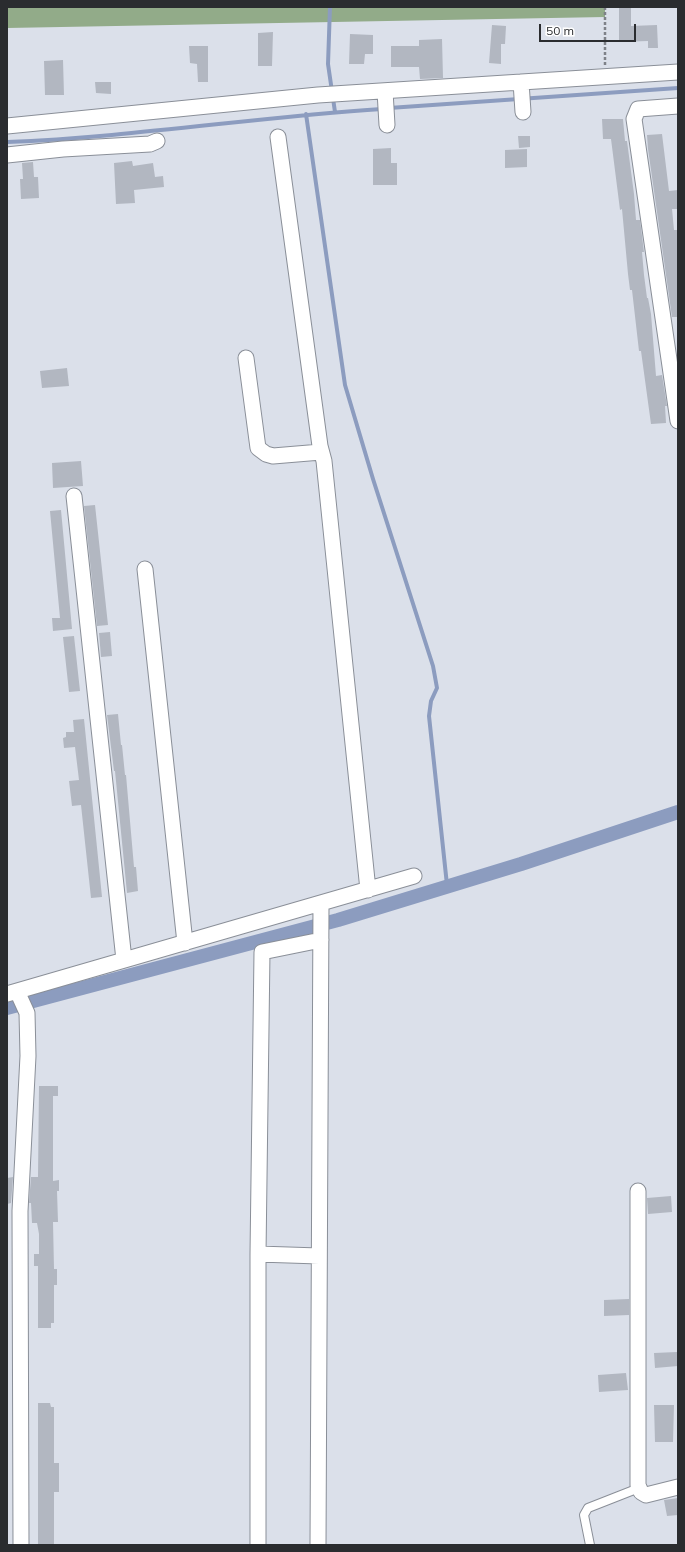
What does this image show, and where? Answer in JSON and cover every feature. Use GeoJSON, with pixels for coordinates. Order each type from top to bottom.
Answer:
{"type":"FeatureCollection","features":[{"type":"Feature","properties":{"kind":"street"},"geometry":{"type":"LineString","coordinates":[[7,126],[330,94],[385,95],[521,86],[605,77],[678,72]]}},
{"type":"Feature","properties":{"kind":"street"},"geometry":{"type":"LineString","coordinates":[[521,86],[523,109]]}},
{"type":"Feature","properties":{"kind":"street"},"geometry":{"type":"LineString","coordinates":[[385,95],[387,122]]}},
{"type":"Feature","properties":{"kind":"street"},"geometry":{"type":"LineString","coordinates":[[678,106],[638,109],[634,119],[678,421]]}},
{"type":"Feature","properties":{"kind":"street"},"geometry":{"type":"LineString","coordinates":[[278,137],[321,452],[324,461],[368,890]]}},
{"type":"Feature","properties":{"kind":"street"},"geometry":{"type":"LineString","coordinates":[[7,155],[63,149],[150,144],[157,141]]}},
{"type":"Feature","properties":{"kind":"street"},"geometry":{"type":"LineString","coordinates":[[246,358],[258,448],[266,454],[273,456],[321,452]]}},
{"type":"Feature","properties":{"kind":"street"},"geometry":{"type":"LineString","coordinates":[[74,496],[124,960]]}},
{"type":"Feature","properties":{"kind":"street"},"geometry":{"type":"LineString","coordinates":[[145,569],[186,943]]}},
{"type":"Feature","properties":{"kind":"street"},"geometry":{"type":"LineString","coordinates":[[22,1545],[20,1211],[28,1056],[27,1013],[14,992],[124,960],[321,907],[368,890],[414,876]]}},
{"type":"Feature","properties":{"kind":"street"},"geometry":{"type":"LineString","coordinates":[[318,1545],[321,907]]}},
{"type":"Feature","properties":{"kind":"street"},"geometry":{"type":"LineString","coordinates":[[258,1545],[258,1254],[262,952],[321,937]]}},
{"type":"Feature","properties":{"kind":"street"},"geometry":{"type":"LineString","coordinates":[[638,1191],[638,1477],[641,1492],[646,1495],[678,1487]]}},
{"type":"Feature","properties":{"kind":"street"},"geometry":{"type":"LineString","coordinates":[[258,1254],[319,1256]]}},
{"type":"Feature","properties":{"kind":"lane"},"geometry":{"type":"LineString","coordinates":[[590,1545],[584,1515],[588,1508],[640,1488]]}},
{"type":"Feature","properties":{"kind":"path"},"geometry":{"type":"LineString","coordinates":[[605,7],[605,77]]}},
{"type":"Feature","properties":{"kind":"green space"},"geometry":{"type":"Polygon","coordinates":[[[7,7],[605,7],[605,17],[7,28],[7,7]]]}},
{"type":"Feature","properties":{"kind":"building"},"geometry":{"type":"Polygon","coordinates":[[[619,7],[631,7],[631,26],[657,25],[658,48],[648,48],[648,41],[619,42],[619,7]]]}},
{"type":"Feature","properties":{"kind":"building"},"geometry":{"type":"Polygon","coordinates":[[[492,25],[506,26],[505,44],[501,44],[501,64],[489,63],[492,25]]]}},
{"type":"Feature","properties":{"kind":"building"},"geometry":{"type":"Polygon","coordinates":[[[273,32],[272,66],[258,66],[258,33],[273,32]]]}},
{"type":"Feature","properties":{"kind":"building"},"geometry":{"type":"Polygon","coordinates":[[[350,34],[373,35],[373,54],[365,54],[364,64],[349,64],[350,34]]]}},
{"type":"Feature","properties":{"kind":"building"},"geometry":{"type":"Polygon","coordinates":[[[442,39],[443,78],[420,79],[419,67],[391,67],[391,46],[419,46],[419,40],[442,39]]]}},
{"type":"Feature","properties":{"kind":"building"},"geometry":{"type":"Polygon","coordinates":[[[189,46],[208,46],[208,82],[198,82],[197,64],[190,63],[189,46]]]}},
{"type":"Feature","properties":{"kind":"building"},"geometry":{"type":"Polygon","coordinates":[[[63,60],[64,95],[45,95],[44,61],[63,60]]]}},
{"type":"Feature","properties":{"kind":"building"},"geometry":{"type":"Polygon","coordinates":[[[95,82],[111,82],[111,94],[96,93],[95,82]]]}},
{"type":"Feature","properties":{"kind":"building"},"geometry":{"type":"Polygon","coordinates":[[[602,119],[623,119],[625,141],[627,141],[634,194],[636,220],[640,220],[644,252],[642,252],[644,275],[651,314],[656,376],[662,375],[667,406],[665,406],[666,423],[651,424],[641,351],[639,351],[632,290],[630,290],[622,209],[620,210],[611,139],[603,139],[602,119]]]}},
{"type":"Feature","properties":{"kind":"building"},"geometry":{"type":"Polygon","coordinates":[[[662,134],[669,191],[678,190],[678,209],[672,209],[674,230],[678,230],[678,317],[672,317],[648,149],[647,135],[662,134]]]}},
{"type":"Feature","properties":{"kind":"building"},"geometry":{"type":"Polygon","coordinates":[[[518,136],[530,136],[530,147],[519,148],[518,136]]]}},
{"type":"Feature","properties":{"kind":"building"},"geometry":{"type":"Polygon","coordinates":[[[391,148],[391,163],[397,163],[397,185],[373,185],[373,149],[391,148]]]}},
{"type":"Feature","properties":{"kind":"building"},"geometry":{"type":"Polygon","coordinates":[[[527,149],[527,167],[505,168],[505,150],[527,149]]]}},
{"type":"Feature","properties":{"kind":"building"},"geometry":{"type":"Polygon","coordinates":[[[132,161],[133,166],[153,163],[155,177],[163,176],[164,187],[134,190],[135,203],[116,204],[114,163],[132,161]]]}},
{"type":"Feature","properties":{"kind":"building"},"geometry":{"type":"Polygon","coordinates":[[[33,162],[34,177],[38,177],[39,198],[21,199],[20,179],[23,179],[22,163],[33,162]]]}},
{"type":"Feature","properties":{"kind":"building"},"geometry":{"type":"Polygon","coordinates":[[[67,368],[69,386],[42,388],[40,371],[67,368]]]}},
{"type":"Feature","properties":{"kind":"building"},"geometry":{"type":"Polygon","coordinates":[[[81,461],[83,486],[53,488],[52,463],[81,461]]]}},
{"type":"Feature","properties":{"kind":"building"},"geometry":{"type":"Polygon","coordinates":[[[95,505],[108,625],[97,626],[84,506],[95,505]]]}},
{"type":"Feature","properties":{"kind":"building"},"geometry":{"type":"Polygon","coordinates":[[[61,510],[72,629],[53,631],[52,618],[60,618],[50,511],[61,510]]]}},
{"type":"Feature","properties":{"kind":"building"},"geometry":{"type":"Polygon","coordinates":[[[110,632],[112,656],[101,657],[99,633],[110,632]]]}},
{"type":"Feature","properties":{"kind":"building"},"geometry":{"type":"Polygon","coordinates":[[[74,636],[80,691],[69,692],[63,637],[74,636]]]}},
{"type":"Feature","properties":{"kind":"building"},"geometry":{"type":"Polygon","coordinates":[[[118,714],[126,775],[134,867],[136,867],[138,891],[127,893],[115,771],[107,715],[118,714]]]}},
{"type":"Feature","properties":{"kind":"building"},"geometry":{"type":"Polygon","coordinates":[[[84,719],[102,897],[91,898],[81,805],[72,806],[69,781],[79,780],[75,747],[64,748],[63,738],[66,737],[66,732],[74,732],[73,720],[84,719]]]}},
{"type":"Feature","properties":{"kind":"building"},"geometry":{"type":"Polygon","coordinates":[[[39,1086],[58,1086],[58,1096],[53,1096],[53,1181],[59,1180],[59,1191],[57,1191],[58,1222],[53,1222],[54,1269],[57,1269],[57,1285],[54,1285],[54,1323],[51,1323],[51,1328],[38,1328],[38,1266],[34,1266],[34,1254],[39,1254],[39,1234],[37,1223],[32,1223],[31,1203],[29,1203],[31,1177],[38,1177],[39,1086]]]}},
{"type":"Feature","properties":{"kind":"building"},"geometry":{"type":"Polygon","coordinates":[[[13,1177],[11,1203],[7,1204],[7,1178],[13,1177]]]}},
{"type":"Feature","properties":{"kind":"building"},"geometry":{"type":"Polygon","coordinates":[[[671,1196],[672,1212],[648,1214],[647,1198],[671,1196]]]}},
{"type":"Feature","properties":{"kind":"building"},"geometry":{"type":"Polygon","coordinates":[[[629,1299],[629,1315],[604,1316],[604,1300],[629,1299]]]}},
{"type":"Feature","properties":{"kind":"building"},"geometry":{"type":"Polygon","coordinates":[[[677,1352],[678,1366],[655,1368],[654,1353],[677,1352]]]}},
{"type":"Feature","properties":{"kind":"building"},"geometry":{"type":"Polygon","coordinates":[[[626,1373],[628,1390],[599,1392],[598,1375],[626,1373]]]}},
{"type":"Feature","properties":{"kind":"building"},"geometry":{"type":"Polygon","coordinates":[[[38,1403],[50,1403],[51,1407],[54,1407],[54,1463],[59,1463],[59,1492],[54,1492],[54,1545],[38,1545],[38,1403]]]}},
{"type":"Feature","properties":{"kind":"building"},"geometry":{"type":"Polygon","coordinates":[[[654,1405],[674,1405],[673,1442],[655,1442],[654,1405]]]}},
{"type":"Feature","properties":{"kind":"building"},"geometry":{"type":"Polygon","coordinates":[[[678,1498],[678,1515],[667,1516],[664,1500],[678,1498]]]}},
{"type":"Feature","properties":{"kind":"waterway"},"geometry":{"type":"LineString","coordinates":[[330,7],[328,64],[335,112]]}},
{"type":"Feature","properties":{"kind":"waterway"},"geometry":{"type":"LineString","coordinates":[[389,108],[678,88]]}},
{"type":"Feature","properties":{"kind":"waterway"},"geometry":{"type":"LineString","coordinates":[[7,142],[101,136],[382,109]]}},
{"type":"Feature","properties":{"kind":"waterway"},"geometry":{"type":"LineString","coordinates":[[306,114],[345,385],[373,479],[433,666],[437,688],[431,701],[429,716],[447,885]]}},
{"type":"Feature","properties":{"kind":"waterway"},"geometry":{"type":"LineString","coordinates":[[7,1008],[338,920],[521,864],[678,812]]}}]}
